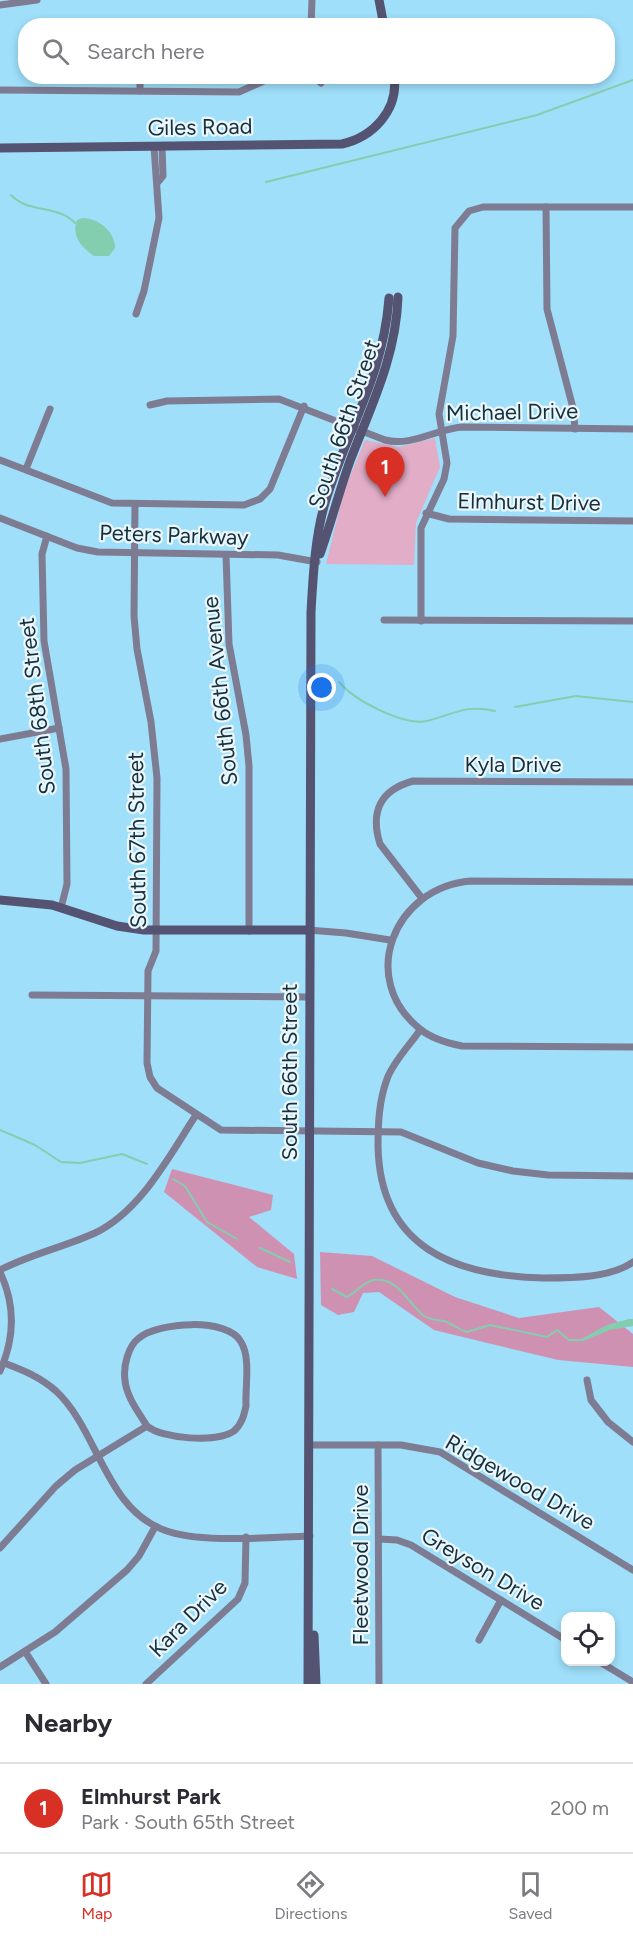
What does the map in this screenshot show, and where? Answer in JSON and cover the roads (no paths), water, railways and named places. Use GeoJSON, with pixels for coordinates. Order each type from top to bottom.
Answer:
{"type":"FeatureCollection","features":[{"type":"Feature","properties":{"kind":"street"},"geometry":{"type":"LineString","coordinates":[[0,5],[36,0]]}},
{"type":"Feature","properties":{"kind":"street"},"geometry":{"type":"LineString","coordinates":[[311,18],[312,0]]}},
{"type":"Feature","properties":{"kind":"street"},"geometry":{"type":"LineString","coordinates":[[379,0],[382,18]]}},
{"type":"Feature","properties":{"kind":"street"},"geometry":{"type":"LineString","coordinates":[[140,84],[140,92]]}},
{"type":"Feature","properties":{"kind":"street"},"geometry":{"type":"LineString","coordinates":[[0,90],[239,92],[257,84]]}},
{"type":"Feature","properties":{"kind":"street","name":"Giles Road"},"geometry":{"type":"LineString","coordinates":[[0,148],[342,144],[368,135],[388,111],[393,96],[394,84]]}},
{"type":"Feature","properties":{"kind":"street"},"geometry":{"type":"LineString","coordinates":[[136,314],[144,291],[159,218],[158,182],[154,177],[158,146]]}},
{"type":"Feature","properties":{"kind":"street"},"geometry":{"type":"LineString","coordinates":[[421,621],[421,535],[426,513],[446,472],[447,454],[439,414],[453,336],[453,239],[459,220],[469,211],[483,207],[633,207]]}},
{"type":"Feature","properties":{"kind":"street"},"geometry":{"type":"LineString","coordinates":[[546,207],[547,309],[573,408],[575,429]]}},
{"type":"Feature","properties":{"kind":"street","name":"South 66th Street"},"geometry":{"type":"LineString","coordinates":[[308,1684],[310,1536],[308,930],[309,662],[312,595],[317,562],[358,429],[387,369],[395,333],[393,298]]}},
{"type":"Feature","properties":{"kind":"street","name":"Michael Drive"},"geometry":{"type":"LineString","coordinates":[[150,405],[167,401],[264,397],[289,400],[358,429],[397,442],[414,440],[441,429],[633,429]]}},
{"type":"Feature","properties":{"kind":"street"},"geometry":{"type":"LineString","coordinates":[[0,460],[112,503],[244,504],[260,499],[272,484],[304,406]]}},
{"type":"Feature","properties":{"kind":"street"},"geometry":{"type":"LineString","coordinates":[[26,469],[50,409]]}},
{"type":"Feature","properties":{"kind":"street","name":"South 67th Street"},"geometry":{"type":"LineString","coordinates":[[135,504],[137,649],[157,767],[157,930],[156,951],[148,971],[150,1077],[157,1088],[221,1130],[400,1132],[478,1163],[513,1171],[548,1175],[633,1176]]}},
{"type":"Feature","properties":{"kind":"street","name":"Elmhurst Drive"},"geometry":{"type":"LineString","coordinates":[[426,513],[449,519],[633,521]]}},
{"type":"Feature","properties":{"kind":"street","name":"Peters Parkway"},"geometry":{"type":"LineString","coordinates":[[0,518],[98,552],[278,555],[317,562]]}},
{"type":"Feature","properties":{"kind":"street","name":"South 68th Street"},"geometry":{"type":"LineString","coordinates":[[47,536],[42,554],[44,642],[66,769],[67,884],[61,908]]}},
{"type":"Feature","properties":{"kind":"street","name":"South 66th Avenue"},"geometry":{"type":"LineString","coordinates":[[226,555],[229,644],[246,735],[249,766],[249,931]]}},
{"type":"Feature","properties":{"kind":"street"},"geometry":{"type":"LineString","coordinates":[[384,620],[633,621]]}},
{"type":"Feature","properties":{"kind":"street"},"geometry":{"type":"LineString","coordinates":[[0,739],[59,728]]}},
{"type":"Feature","properties":{"kind":"street","name":"Kyla Drive"},"geometry":{"type":"LineString","coordinates":[[421,897],[380,844],[377,834],[375,814],[378,805],[394,788],[413,781],[633,782]]}},
{"type":"Feature","properties":{"kind":"street"},"geometry":{"type":"LineString","coordinates":[[633,882],[463,882],[445,886],[421,897],[403,917],[390,940],[391,985],[399,1003],[420,1030],[442,1042],[462,1046],[633,1047]]}},
{"type":"Feature","properties":{"kind":"street"},"geometry":{"type":"LineString","coordinates":[[0,900],[24,901],[61,908],[117,926],[157,930],[308,930],[390,940]]}},
{"type":"Feature","properties":{"kind":"street"},"geometry":{"type":"LineString","coordinates":[[32,994],[308,997]]}},
{"type":"Feature","properties":{"kind":"street"},"geometry":{"type":"LineString","coordinates":[[420,1030],[388,1076],[380,1103],[378,1130],[379,1174],[389,1206],[408,1233],[438,1257],[470,1269],[517,1277],[557,1278],[606,1273],[633,1262]]}},
{"type":"Feature","properties":{"kind":"street"},"geometry":{"type":"LineString","coordinates":[[0,1371],[11,1333],[12,1317],[10,1301],[0,1271],[30,1255],[95,1233],[120,1217],[138,1199],[196,1115]]}},
{"type":"Feature","properties":{"kind":"street"},"geometry":{"type":"LineString","coordinates":[[214,1326],[233,1332],[243,1343],[245,1352],[244,1414],[234,1430],[215,1438],[166,1435],[147,1426],[130,1396],[124,1378],[131,1345],[146,1333],[167,1327],[214,1326]]}},
{"type":"Feature","properties":{"kind":"street"},"geometry":{"type":"LineString","coordinates":[[3,1363],[35,1375],[56,1391],[69,1406],[130,1506],[155,1527],[186,1536],[310,1536]]}},
{"type":"Feature","properties":{"kind":"street"},"geometry":{"type":"LineString","coordinates":[[587,1380],[591,1400],[608,1422],[633,1442]]}},
{"type":"Feature","properties":{"kind":"street"},"geometry":{"type":"LineString","coordinates":[[0,1548],[56,1486],[98,1455],[147,1426]]}},
{"type":"Feature","properties":{"kind":"street","name":"Ridgewood Drive"},"geometry":{"type":"LineString","coordinates":[[309,1445],[419,1446],[440,1452],[633,1570]]}},
{"type":"Feature","properties":{"kind":"street","name":"Fleetwood Drive"},"geometry":{"type":"LineString","coordinates":[[378,1445],[379,1684]]}},
{"type":"Feature","properties":{"kind":"street"},"geometry":{"type":"LineString","coordinates":[[0,1667],[26,1653],[56,1632],[127,1570],[139,1556],[155,1527]]}},
{"type":"Feature","properties":{"kind":"street","name":"Kara Drive"},"geometry":{"type":"LineString","coordinates":[[146,1684],[238,1599],[245,1583],[246,1537]]}},
{"type":"Feature","properties":{"kind":"street","name":"Greyson Drive"},"geometry":{"type":"LineString","coordinates":[[379,1539],[397,1540],[411,1545],[561,1637]]}},
{"type":"Feature","properties":{"kind":"street","name":"South 66th Street"},"geometry":{"type":"LineString","coordinates":[[310,1583],[316,1684]]}},
{"type":"Feature","properties":{"kind":"street"},"geometry":{"type":"LineString","coordinates":[[479,1640],[501,1600]]}},
{"type":"Feature","properties":{"kind":"street"},"geometry":{"type":"LineString","coordinates":[[26,1653],[46,1684]]}},
{"type":"Feature","properties":{"kind":"street"},"geometry":{"type":"LineString","coordinates":[[607,1666],[633,1682]]}},
{"type":"Feature","properties":{"kind":"waterway"},"geometry":{"type":"LineString","coordinates":[[266,182],[537,115],[633,80]]}},
{"type":"Feature","properties":{"kind":"waterway"},"geometry":{"type":"LineString","coordinates":[[11,195],[26,205],[60,213],[75,223]]}},
{"type":"Feature","properties":{"kind":"waterway"},"geometry":{"type":"LineString","coordinates":[[339,682],[367,704],[405,720],[427,721],[468,709],[495,711]]}},
{"type":"Feature","properties":{"kind":"waterway"},"geometry":{"type":"LineString","coordinates":[[515,707],[576,696],[633,702]]}},
{"type":"Feature","properties":{"kind":"waterway"},"geometry":{"type":"LineString","coordinates":[[0,1130],[35,1145],[61,1162],[80,1163],[122,1154],[147,1164]]}},
{"type":"Feature","properties":{"kind":"waterway"},"geometry":{"type":"LineString","coordinates":[[173,1179],[185,1186],[207,1222],[237,1239]]}},
{"type":"Feature","properties":{"kind":"waterway"},"geometry":{"type":"LineString","coordinates":[[260,1248],[290,1262]]}},
{"type":"Feature","properties":{"kind":"waterway"},"geometry":{"type":"LineString","coordinates":[[332,1289],[347,1297],[367,1282],[383,1280],[397,1287],[424,1316],[447,1322],[467,1332],[490,1325],[547,1337],[557,1330],[569,1340],[583,1340],[607,1330]]}},
{"type":"Feature","properties":{"kind":"place","name":"Elmhurst Park"},"geometry":{"type":"Point","coordinates":[385,497]}}]}
